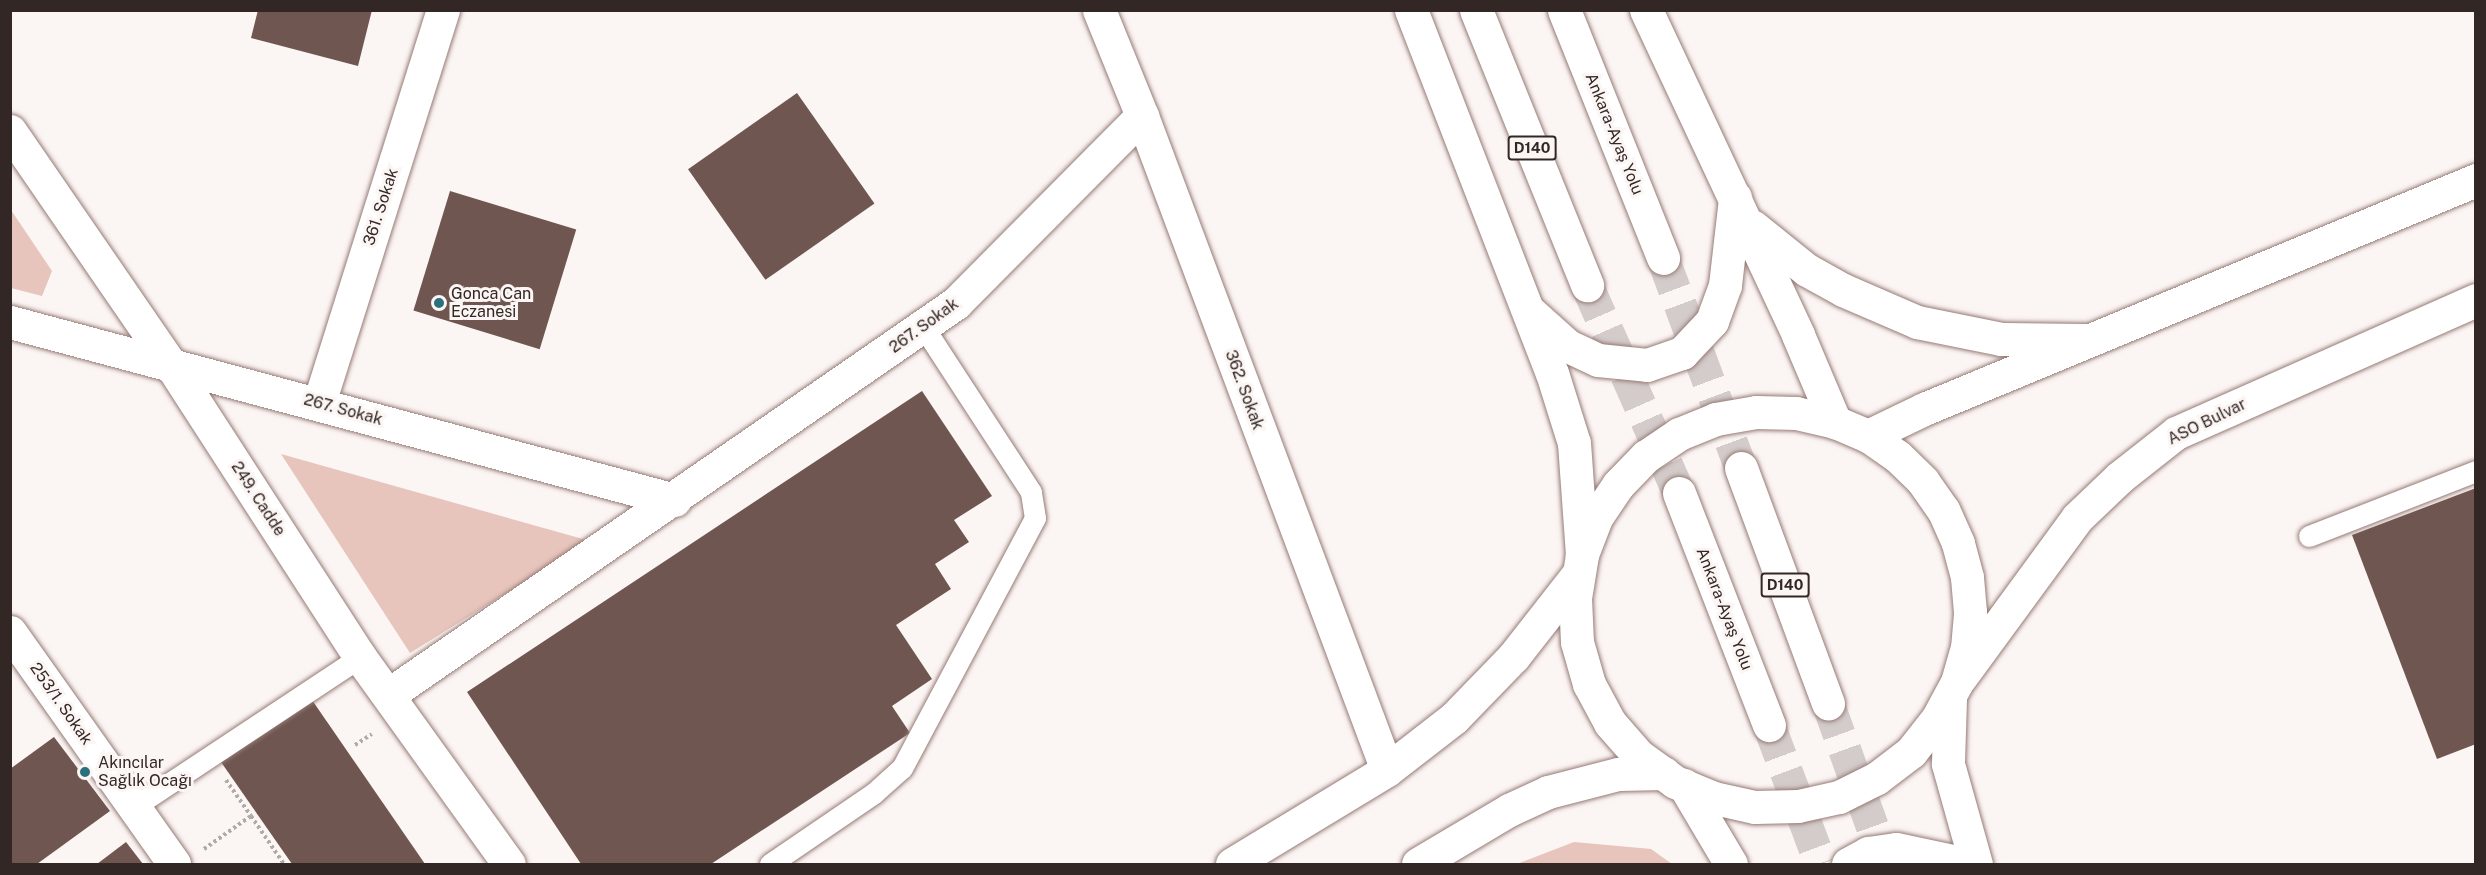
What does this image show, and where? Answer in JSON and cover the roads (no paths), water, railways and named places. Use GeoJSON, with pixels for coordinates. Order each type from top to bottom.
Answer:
{"type":"FeatureCollection","features":[{"type":"Feature","properties":{"kind":"main road","name":"361. Sokak"},"geometry":{"type":"LineString","coordinates":[[319,403],[443,10]]}},
{"type":"Feature","properties":{"kind":"main road","name":"362. Sokak"},"geometry":{"type":"LineString","coordinates":[[1099,10],[1142,116],[1387,770]]}},
{"type":"Feature","properties":{"kind":"main road"},"geometry":{"type":"LineString","coordinates":[[1232,864],[1387,770],[1455,718],[1490,682],[1580,565],[1574,442],[1526,309],[1411,10]]}},
{"type":"Feature","properties":{"kind":"main road","name":"D140"},"geometry":{"type":"LineString","coordinates":[[1476,10],[1587,285]]}},
{"type":"Feature","properties":{"kind":"main road","name":"Ankara-Ayaş Yolu"},"geometry":{"type":"LineString","coordinates":[[1564,10],[1663,258]]}},
{"type":"Feature","properties":{"kind":"main road"},"geometry":{"type":"LineString","coordinates":[[1646,10],[1740,209],[1835,422]]}},
{"type":"Feature","properties":{"kind":"main road","name":"267. Sokak"},"geometry":{"type":"LineString","coordinates":[[388,695],[924,328],[1000,263],[1142,116]]}},
{"type":"Feature","properties":{"kind":"main road","name":"249. Cadde"},"geometry":{"type":"LineString","coordinates":[[10,131],[173,368],[360,657],[509,864]]}},
{"type":"Feature","properties":{"kind":"main road"},"geometry":{"type":"LineString","coordinates":[[1868,436],[2087,340],[2475,180]]}},
{"type":"Feature","properties":{"kind":"main road"},"geometry":{"type":"LineString","coordinates":[[1526,309],[1568,346],[1598,360],[1631,366],[1664,363],[1699,338],[1712,321],[1725,285],[1740,209]]}},
{"type":"Feature","properties":{"kind":"main road"},"geometry":{"type":"LineString","coordinates":[[1740,209],[1775,246],[1825,280],[1917,322],[2001,339],[2087,340]]}},
{"type":"Feature","properties":{"kind":"main road","name":"ASO Bulvar"},"geometry":{"type":"LineString","coordinates":[[1954,688],[2077,518],[2120,477],[2176,433],[2475,300]]}},
{"type":"Feature","properties":{"kind":"main road","name":"267. Sokak"},"geometry":{"type":"LineString","coordinates":[[10,322],[173,368],[319,403],[675,500]]}},
{"type":"Feature","properties":{"kind":"main road"},"geometry":{"type":"LineString","coordinates":[[1756,412],[1796,413],[1835,422],[1868,436],[1897,456],[1923,481],[1943,510],[1958,543],[1970,612],[1967,648],[1954,688],[1937,719],[1911,752],[1877,778],[1839,796],[1798,806],[1755,807],[1714,798],[1674,779],[1639,756],[1610,723],[1589,684],[1577,642],[1575,598],[1580,565],[1596,518],[1618,485],[1646,456],[1679,434],[1716,419],[1756,412]]}},
{"type":"Feature","properties":{"kind":"main road","name":"D140"},"geometry":{"type":"LineString","coordinates":[[1741,468],[1828,703]]}},
{"type":"Feature","properties":{"kind":"main road","name":"Ankara-Ayaş Yolu"},"geometry":{"type":"LineString","coordinates":[[1679,493],[1769,725]]}},
{"type":"Feature","properties":{"kind":"main road","name":"253/1. Sokak"},"geometry":{"type":"LineString","coordinates":[[10,632],[132,808],[186,858]]}},
{"type":"Feature","properties":{"kind":"main road"},"geometry":{"type":"LineString","coordinates":[[1954,688],[1948,764],[1976,864]]}},
{"type":"Feature","properties":{"kind":"main road"},"geometry":{"type":"LineString","coordinates":[[1418,864],[1509,810],[1548,792],[1618,774],[1674,779]]}},
{"type":"Feature","properties":{"kind":"main road"},"geometry":{"type":"LineString","coordinates":[[1674,779],[1731,864]]}},
{"type":"Feature","properties":{"kind":"main road"},"geometry":{"type":"LineString","coordinates":[[1848,864],[1868,853],[1896,849],[1967,864]]}},
{"type":"Feature","properties":{"kind":"lane"},"geometry":{"type":"LineString","coordinates":[[770,864],[874,793],[902,768],[1035,518],[1031,492],[924,328]]}},
{"type":"Feature","properties":{"kind":"lane"},"geometry":{"type":"LineString","coordinates":[[2309,536],[2475,471]]}},
{"type":"Feature","properties":{"kind":"lane"},"geometry":{"type":"LineString","coordinates":[[132,808],[208,755],[360,657]]}},
{"type":"Feature","properties":{"kind":"tunnel"},"geometry":{"type":"LineString","coordinates":[[1663,258],[1741,468]]}},
{"type":"Feature","properties":{"kind":"tunnel"},"geometry":{"type":"LineString","coordinates":[[1587,285],[1679,493]]}},
{"type":"Feature","properties":{"kind":"tunnel"},"geometry":{"type":"LineString","coordinates":[[1828,703],[1886,864]]}},
{"type":"Feature","properties":{"kind":"tunnel"},"geometry":{"type":"LineString","coordinates":[[1769,725],[1821,864]]}},
{"type":"Feature","properties":{"kind":"place","name":"Gonca Can Eczanesi"},"geometry":{"type":"Point","coordinates":[439,303]}},
{"type":"Feature","properties":{"kind":"place","name":"Akıncılar Sağlık Ocağı"},"geometry":{"type":"Point","coordinates":[85,772]}}]}
